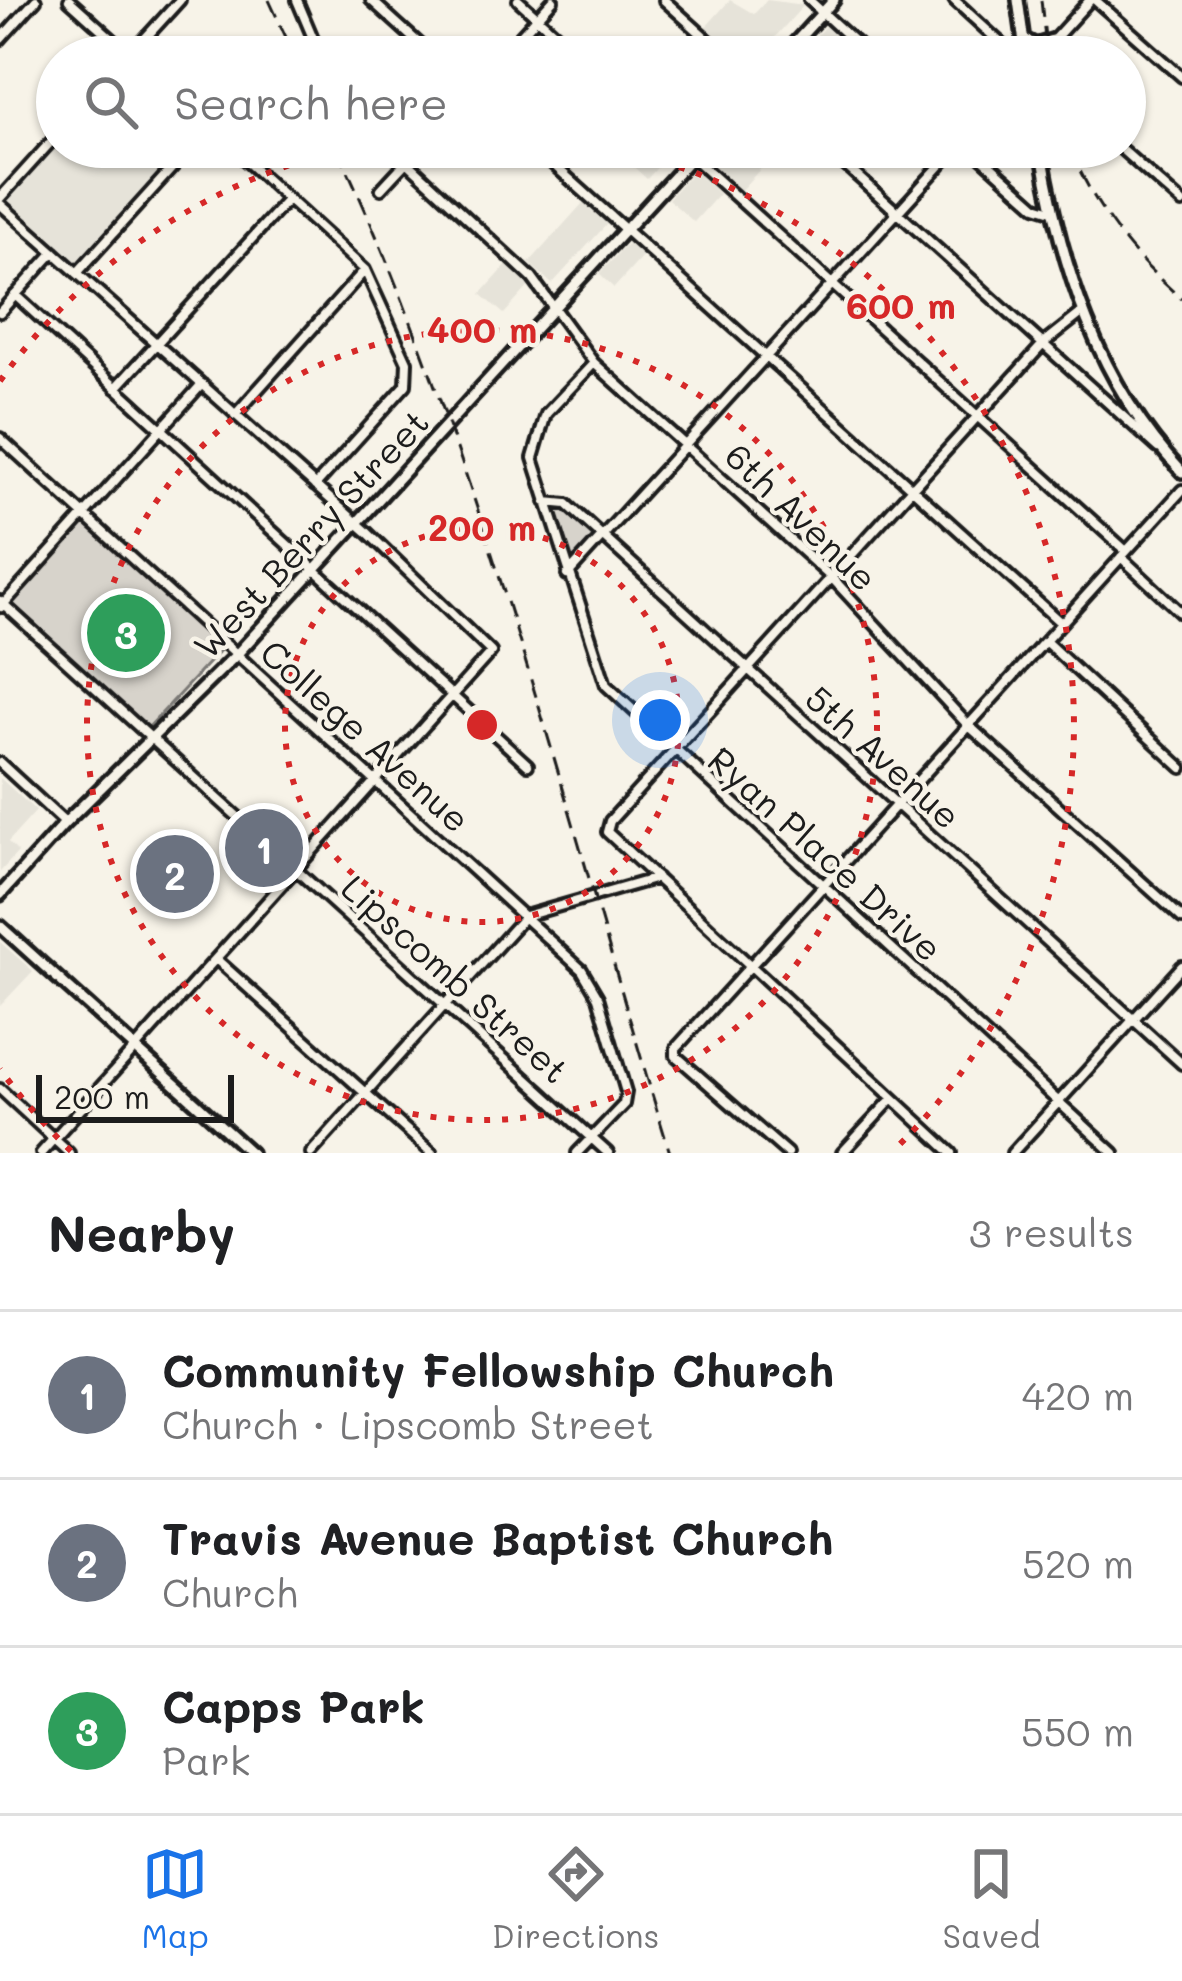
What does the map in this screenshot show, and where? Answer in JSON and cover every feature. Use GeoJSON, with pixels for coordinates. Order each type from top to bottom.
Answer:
{"type":"FeatureCollection","features":[{"type":"Feature","properties":{"kind":"main road"},"geometry":{"type":"LineString","coordinates":[[801,36],[833,0]]}},
{"type":"Feature","properties":{"kind":"main road"},"geometry":{"type":"LineString","coordinates":[[1018,0],[1023,36]]}},
{"type":"Feature","properties":{"kind":"main road","name":"West Berry Street"},"geometry":{"type":"LineString","coordinates":[[0,895],[65,823],[237,655],[682,168]]}},
{"type":"Feature","properties":{"kind":"main road"},"geometry":{"type":"LineString","coordinates":[[1045,168],[1052,211],[1083,312],[1134,409],[1182,472]]}},
{"type":"Feature","properties":{"kind":"main road"},"geometry":{"type":"LineString","coordinates":[[0,926],[251,1153]]}},
{"type":"Feature","properties":{"kind":"street"},"geometry":{"type":"LineString","coordinates":[[0,40],[36,0]]}},
{"type":"Feature","properties":{"kind":"street"},"geometry":{"type":"LineString","coordinates":[[69,0],[108,36]]}},
{"type":"Feature","properties":{"kind":"street"},"geometry":{"type":"LineString","coordinates":[[148,36],[180,0]]}},
{"type":"Feature","properties":{"kind":"street"},"geometry":{"type":"LineString","coordinates":[[371,0],[411,36]]}},
{"type":"Feature","properties":{"kind":"street"},"geometry":{"type":"LineString","coordinates":[[518,0],[558,36]]}},
{"type":"Feature","properties":{"kind":"street"},"geometry":{"type":"LineString","coordinates":[[520,36],[553,0]]}},
{"type":"Feature","properties":{"kind":"street"},"geometry":{"type":"LineString","coordinates":[[664,0],[704,36]]}},
{"type":"Feature","properties":{"kind":"street"},"geometry":{"type":"LineString","coordinates":[[808,0],[849,36]]}},
{"type":"Feature","properties":{"kind":"street"},"geometry":{"type":"LineString","coordinates":[[954,0],[993,36]]}},
{"type":"Feature","properties":{"kind":"street"},"geometry":{"type":"LineString","coordinates":[[1056,36],[1092,0],[1135,36]]}},
{"type":"Feature","properties":{"kind":"street"},"geometry":{"type":"LineString","coordinates":[[298,3],[312,36]]}},
{"type":"Feature","properties":{"kind":"street"},"geometry":{"type":"LineString","coordinates":[[1146,46],[1182,76]]}},
{"type":"Feature","properties":{"kind":"street"},"geometry":{"type":"LineString","coordinates":[[36,159],[0,201],[490,645],[490,656],[41,1153]]}},
{"type":"Feature","properties":{"kind":"street"},"geometry":{"type":"LineString","coordinates":[[77,273],[171,168]]}},
{"type":"Feature","properties":{"kind":"street"},"geometry":{"type":"LineString","coordinates":[[254,168],[365,269],[406,362],[406,385],[315,486]]}},
{"type":"Feature","properties":{"kind":"street"},"geometry":{"type":"LineString","coordinates":[[381,189],[400,168]]}},
{"type":"Feature","properties":{"kind":"street","name":"6th Avenue"},"geometry":{"type":"LineString","coordinates":[[414,168],[556,306],[594,363],[833,579],[968,725],[1182,918]]}},
{"type":"Feature","properties":{"kind":"street"},"geometry":{"type":"LineString","coordinates":[[558,168],[1060,623]]}},
{"type":"Feature","properties":{"kind":"street"},"geometry":{"type":"LineString","coordinates":[[704,168],[978,417],[1182,614]]}},
{"type":"Feature","properties":{"kind":"street"},"geometry":{"type":"LineString","coordinates":[[848,168],[1163,452]]}},
{"type":"Feature","properties":{"kind":"street"},"geometry":{"type":"LineString","coordinates":[[567,575],[938,168]]}},
{"type":"Feature","properties":{"kind":"street"},"geometry":{"type":"LineString","coordinates":[[993,168],[1036,206],[1052,211]]}},
{"type":"Feature","properties":{"kind":"street"},"geometry":{"type":"LineString","coordinates":[[1145,168],[1180,197]]}},
{"type":"Feature","properties":{"kind":"street"},"geometry":{"type":"LineString","coordinates":[[116,388],[288,199]]}},
{"type":"Feature","properties":{"kind":"street"},"geometry":{"type":"LineString","coordinates":[[0,312],[54,253]]}},
{"type":"Feature","properties":{"kind":"street"},"geometry":{"type":"LineString","coordinates":[[235,415],[365,269]]}},
{"type":"Feature","properties":{"kind":"street"},"geometry":{"type":"LineString","coordinates":[[15,295],[528,765]]}},
{"type":"Feature","properties":{"kind":"street"},"geometry":{"type":"LineString","coordinates":[[952,1153],[607,832],[610,821],[1045,342],[1083,312]]}},
{"type":"Feature","properties":{"kind":"street","name":"Ryan Place Drive"},"geometry":{"type":"LineString","coordinates":[[594,363],[538,428],[533,458],[606,685],[1114,1153]]}},
{"type":"Feature","properties":{"kind":"street"},"geometry":{"type":"LineString","coordinates":[[1,604],[202,384]]}},
{"type":"Feature","properties":{"kind":"street"},"geometry":{"type":"LineString","coordinates":[[1106,402],[1134,409]]}},
{"type":"Feature","properties":{"kind":"street","name":"College Avenue"},"geometry":{"type":"LineString","coordinates":[[0,438],[525,916],[587,978],[626,1092],[624,1104],[591,1138]]}},
{"type":"Feature","properties":{"kind":"street"},"geometry":{"type":"LineString","coordinates":[[787,1153],[674,1052],[1182,490]]}},
{"type":"Feature","properties":{"kind":"street","name":"5th Avenue"},"geometry":{"type":"LineString","coordinates":[[546,502],[567,504],[1182,1064]]}},
{"type":"Feature","properties":{"kind":"street","name":"Lipscomb Street"},"geometry":{"type":"LineString","coordinates":[[1,604],[608,1153]]}},
{"type":"Feature","properties":{"kind":"street"},"geometry":{"type":"LineString","coordinates":[[1045,641],[1182,768]]}},
{"type":"Feature","properties":{"kind":"street"},"geometry":{"type":"LineString","coordinates":[[0,763],[65,823]]}},
{"type":"Feature","properties":{"kind":"street"},"geometry":{"type":"LineString","coordinates":[[310,1153],[525,916],[656,878]]}},
{"type":"Feature","properties":{"kind":"street"},"geometry":{"type":"LineString","coordinates":[[216,959],[432,1153]]}},
{"type":"Feature","properties":{"kind":"street"},"geometry":{"type":"LineString","coordinates":[[1012,1153],[1182,966]]}},
{"type":"Feature","properties":{"kind":"street"},"geometry":{"type":"LineString","coordinates":[[0,1089],[69,1153]]}},
{"type":"Feature","properties":{"kind":"street"},"geometry":{"type":"LineString","coordinates":[[842,1153],[892,1099]]}},
{"type":"Feature","properties":{"kind":"street"},"geometry":{"type":"LineString","coordinates":[[577,1153],[591,1138]]}},
{"type":"Feature","properties":{"kind":"shaded area"},"geometry":{"type":"Polygon","coordinates":[[[730,0],[754,14],[767,0],[804,5],[776,36],[712,36],[704,29],[730,0]]]}},
{"type":"Feature","properties":{"kind":"shaded area"},"geometry":{"type":"Polygon","coordinates":[[[826,25],[839,36],[816,36],[826,25]]]}},
{"type":"Feature","properties":{"kind":"shaded area"},"geometry":{"type":"Polygon","coordinates":[[[37,168],[162,168],[76,263],[7,201],[37,168]]]}},
{"type":"Feature","properties":{"kind":"shaded area"},"geometry":{"type":"Polygon","coordinates":[[[635,168],[657,168],[647,179],[635,168]]]}},
{"type":"Feature","properties":{"kind":"shaded area"},"geometry":{"type":"Polygon","coordinates":[[[711,168],[761,168],[738,193],[711,168]]]}},
{"type":"Feature","properties":{"kind":"shaded area"},"geometry":{"type":"Polygon","coordinates":[[[694,170],[719,194],[694,222],[668,199],[694,170]]]}},
{"type":"Feature","properties":{"kind":"shaded area"},"geometry":{"type":"Polygon","coordinates":[[[583,203],[607,224],[552,284],[529,263],[583,203]]]}},
{"type":"Feature","properties":{"kind":"shaded area"},"geometry":{"type":"Polygon","coordinates":[[[628,243],[643,256],[614,288],[599,274],[628,243]]]}},
{"type":"Feature","properties":{"kind":"shaded area"},"geometry":{"type":"Polygon","coordinates":[[[508,264],[531,284],[504,314],[481,294],[508,264]]]}},
{"type":"Feature","properties":{"kind":"shaded area"},"geometry":{"type":"Polygon","coordinates":[[[563,506],[596,537],[569,568],[553,511],[563,506]]]}},
{"type":"Feature","properties":{"kind":"shaded area"},"geometry":{"type":"Polygon","coordinates":[[[87,520],[224,646],[147,729],[11,603],[87,520]]]}},
{"type":"Feature","properties":{"kind":"shaded area"},"geometry":{"type":"Polygon","coordinates":[[[0,778],[36,811],[8,842],[18,852],[0,872],[0,778]]]}},
{"type":"Feature","properties":{"kind":"shaded area"},"geometry":{"type":"Polygon","coordinates":[[[0,942],[33,971],[0,1006],[0,942]]]}},
{"type":"Feature","properties":{"kind":"railway"},"geometry":{"type":"LineString","coordinates":[[269,0],[285,36]]}},
{"type":"Feature","properties":{"kind":"railway"},"geometry":{"type":"LineString","coordinates":[[1041,0],[1045,36]]}},
{"type":"Feature","properties":{"kind":"railway"},"geometry":{"type":"LineString","coordinates":[[346,168],[390,268],[480,517],[670,1153]]}},
{"type":"Feature","properties":{"kind":"railway"},"geometry":{"type":"LineString","coordinates":[[1079,168],[1116,230],[1182,299]]}},
{"type":"Feature","properties":{"kind":"place","name":"Capps Park"},"geometry":{"type":"Point","coordinates":[126,633]}},
{"type":"Feature","properties":{"kind":"place","name":"Community Fellowship Church"},"geometry":{"type":"Point","coordinates":[264,848]}},
{"type":"Feature","properties":{"kind":"place","name":"Travis Avenue Baptist Church"},"geometry":{"type":"Point","coordinates":[175,874]}}]}
